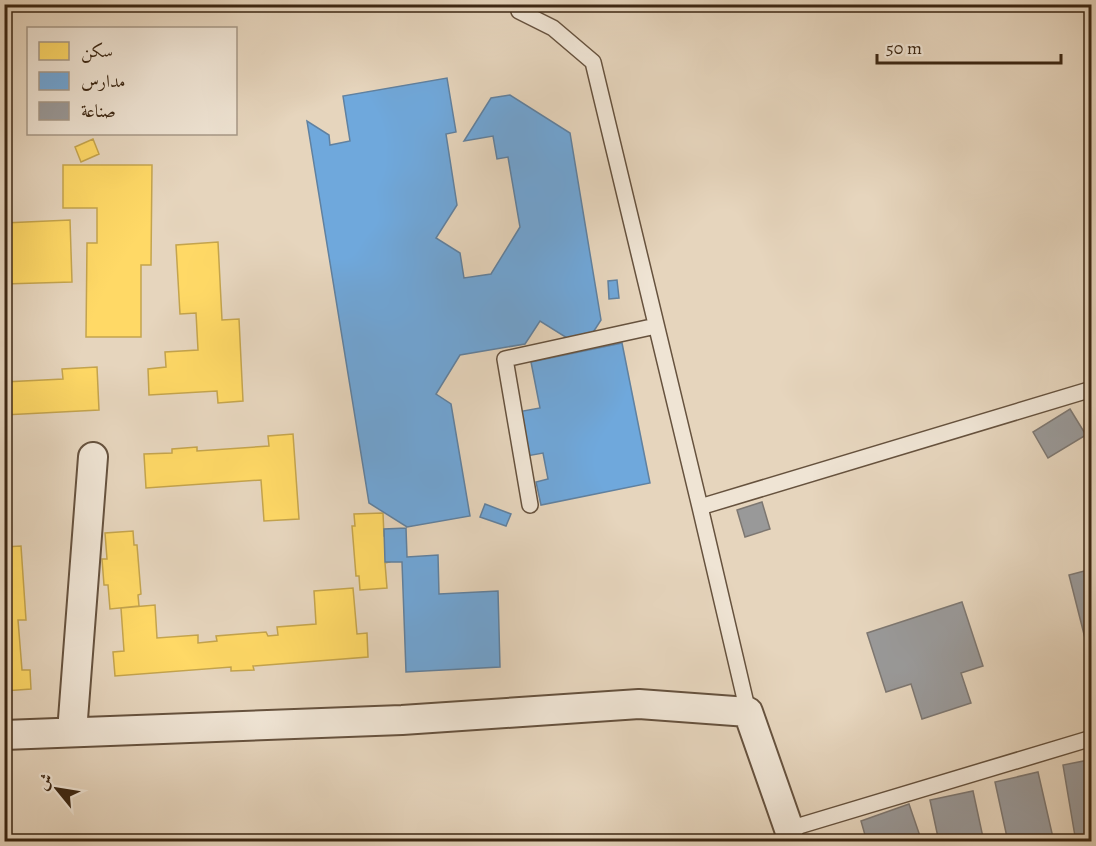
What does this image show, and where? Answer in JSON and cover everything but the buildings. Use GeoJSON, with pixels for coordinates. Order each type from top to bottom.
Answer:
{"type":"FeatureCollection","features":[{"type":"Feature","properties":{"kind":"street"},"geometry":{"type":"LineString","coordinates":[[72,732],[93,457]]}},
{"type":"Feature","properties":{"kind":"street"},"geometry":{"type":"LineString","coordinates":[[4,735],[402,720],[639,704],[748,712],[789,829]]}},
{"type":"Feature","properties":{"kind":"lane"},"geometry":{"type":"LineString","coordinates":[[518,4],[519,11],[553,28],[593,62],[748,712]]}},
{"type":"Feature","properties":{"kind":"lane"},"geometry":{"type":"LineString","coordinates":[[530,505],[506,359],[656,327]]}},
{"type":"Feature","properties":{"kind":"lane"},"geometry":{"type":"LineString","coordinates":[[700,507],[1092,389]]}},
{"type":"Feature","properties":{"kind":"lane"},"geometry":{"type":"LineString","coordinates":[[789,829],[1092,738]]}}]}
